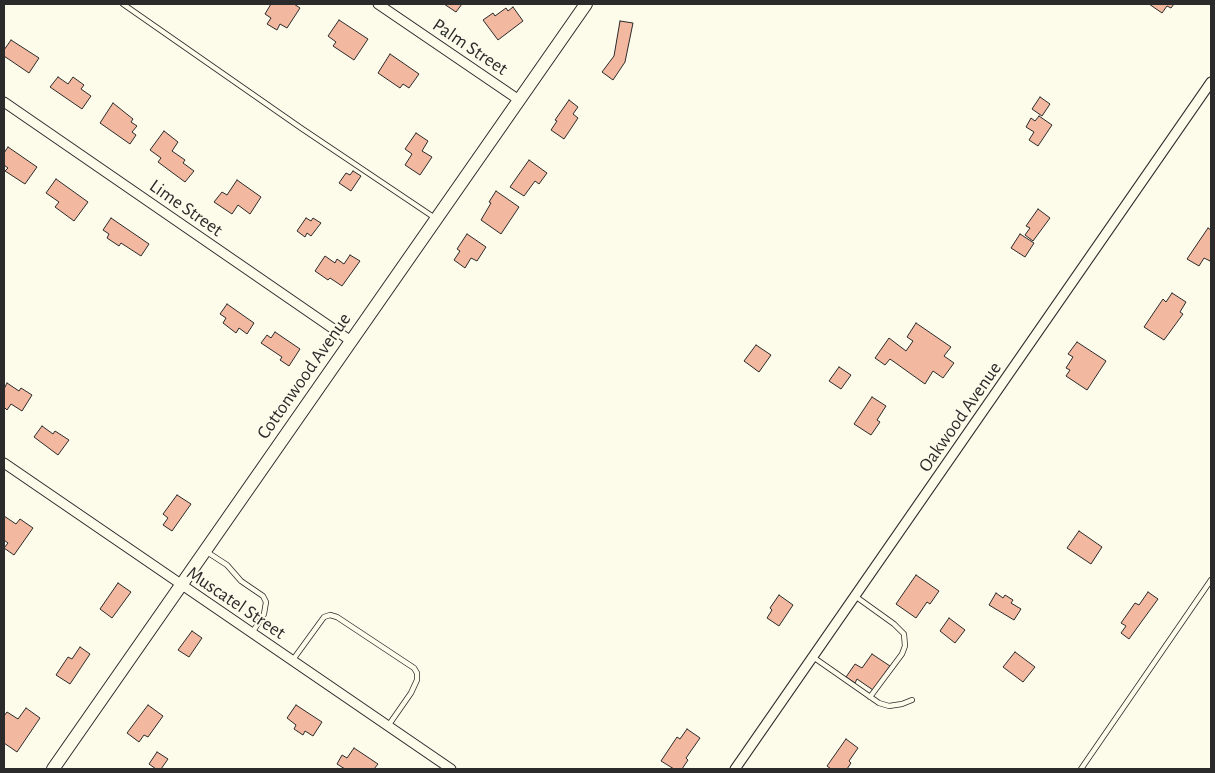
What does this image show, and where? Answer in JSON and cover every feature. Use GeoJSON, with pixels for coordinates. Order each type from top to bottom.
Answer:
{"type":"FeatureCollection","features":[{"type":"Feature","properties":{"kind":"street","name":"Palm Street"},"geometry":{"type":"LineString","coordinates":[[378,4],[518,100]]}},
{"type":"Feature","properties":{"kind":"street","name":"Cottonwood Avenue"},"geometry":{"type":"LineString","coordinates":[[53,769],[586,4]]}},
{"type":"Feature","properties":{"kind":"street","name":"Oakwood Avenue"},"geometry":{"type":"LineString","coordinates":[[734,769],[1211,82]]}},
{"type":"Feature","properties":{"kind":"street","name":"Lime Street"},"geometry":{"type":"LineString","coordinates":[[4,102],[351,341]]}},
{"type":"Feature","properties":{"kind":"street","name":"Muscatel Street"},"geometry":{"type":"LineString","coordinates":[[4,462],[451,769]]}},
{"type":"Feature","properties":{"kind":"lane"},"geometry":{"type":"LineString","coordinates":[[123,4],[436,219]]}},
{"type":"Feature","properties":{"kind":"lane"},"geometry":{"type":"LineString","coordinates":[[205,551],[227,565],[241,581],[263,596],[266,602],[264,614],[252,633]]}},
{"type":"Feature","properties":{"kind":"lane"},"geometry":{"type":"LineString","coordinates":[[1082,769],[1211,580]]}},
{"type":"Feature","properties":{"kind":"lane"},"geometry":{"type":"LineString","coordinates":[[855,596],[894,624],[904,634],[905,646],[902,654],[870,697]]}},
{"type":"Feature","properties":{"kind":"lane"},"geometry":{"type":"LineString","coordinates":[[292,661],[324,617],[330,615],[338,617],[414,668],[417,672],[417,680],[411,693],[388,726]]}},
{"type":"Feature","properties":{"kind":"lane"},"geometry":{"type":"LineString","coordinates":[[812,657],[879,703],[889,706],[912,700]]}},
{"type":"Feature","properties":{"kind":"building"},"geometry":{"type":"Polygon","coordinates":[[[271,4],[294,4],[300,8],[287,28],[280,24],[277,30],[267,24],[271,18],[265,14],[271,4]]]}},
{"type":"Feature","properties":{"kind":"building"},"geometry":{"type":"Polygon","coordinates":[[[444,4],[462,4],[456,12],[444,4]]]}},
{"type":"Feature","properties":{"kind":"building"},"geometry":{"type":"Polygon","coordinates":[[[1149,4],[1174,4],[1171,8],[1167,6],[1162,13],[1149,4]]]}},
{"type":"Feature","properties":{"kind":"building"},"geometry":{"type":"Polygon","coordinates":[[[513,7],[523,21],[498,40],[483,20],[493,13],[495,16],[506,8],[508,11],[513,7]]]}},
{"type":"Feature","properties":{"kind":"building"},"geometry":{"type":"Polygon","coordinates":[[[339,20],[368,39],[354,60],[333,46],[336,42],[328,36],[339,20]]]}},
{"type":"Feature","properties":{"kind":"building"},"geometry":{"type":"Polygon","coordinates":[[[620,21],[633,23],[625,62],[613,80],[602,72],[614,56],[620,21]]]}},
{"type":"Feature","properties":{"kind":"building"},"geometry":{"type":"Polygon","coordinates":[[[11,40],[39,58],[29,73],[4,56],[4,50],[11,40]]]}},
{"type":"Feature","properties":{"kind":"building"},"geometry":{"type":"Polygon","coordinates":[[[390,54],[419,74],[409,88],[403,84],[400,88],[378,73],[390,54]]]}},
{"type":"Feature","properties":{"kind":"building"},"geometry":{"type":"Polygon","coordinates":[[[58,77],[68,84],[73,77],[84,85],[81,89],[91,96],[82,109],[50,87],[58,77]]]}},
{"type":"Feature","properties":{"kind":"building"},"geometry":{"type":"Polygon","coordinates":[[[1040,97],[1050,104],[1042,116],[1032,109],[1040,97]]]}},
{"type":"Feature","properties":{"kind":"building"},"geometry":{"type":"Polygon","coordinates":[[[569,100],[578,107],[573,114],[578,118],[564,139],[551,130],[557,121],[555,120],[569,100]]]}},
{"type":"Feature","properties":{"kind":"building"},"geometry":{"type":"Polygon","coordinates":[[[113,103],[133,119],[131,122],[137,126],[132,132],[136,135],[130,144],[100,123],[113,103]]]}},
{"type":"Feature","properties":{"kind":"building"},"geometry":{"type":"Polygon","coordinates":[[[1039,116],[1052,125],[1038,146],[1029,140],[1034,132],[1026,127],[1031,118],[1035,121],[1039,116]]]}},
{"type":"Feature","properties":{"kind":"building"},"geometry":{"type":"Polygon","coordinates":[[[164,131],[178,142],[172,151],[185,160],[183,163],[194,171],[185,182],[158,162],[161,158],[150,150],[164,131]]]}},
{"type":"Feature","properties":{"kind":"building"},"geometry":{"type":"Polygon","coordinates":[[[416,133],[428,141],[422,151],[432,157],[420,175],[405,165],[412,154],[405,149],[416,133]]]}},
{"type":"Feature","properties":{"kind":"building"},"geometry":{"type":"Polygon","coordinates":[[[8,147],[37,167],[25,184],[5,171],[8,168],[4,165],[4,153],[8,147]]]}},
{"type":"Feature","properties":{"kind":"building"},"geometry":{"type":"Polygon","coordinates":[[[529,160],[547,173],[539,184],[535,181],[524,196],[510,187],[529,160]]]}},
{"type":"Feature","properties":{"kind":"building"},"geometry":{"type":"Polygon","coordinates":[[[353,171],[361,176],[351,191],[339,183],[346,173],[350,175],[353,171]]]}},
{"type":"Feature","properties":{"kind":"building"},"geometry":{"type":"Polygon","coordinates":[[[56,179],[88,202],[74,221],[55,207],[59,202],[46,193],[56,179]]]}},
{"type":"Feature","properties":{"kind":"building"},"geometry":{"type":"Polygon","coordinates":[[[237,180],[261,197],[250,214],[238,205],[232,214],[214,202],[222,192],[227,195],[237,180]]]}},
{"type":"Feature","properties":{"kind":"building"},"geometry":{"type":"Polygon","coordinates":[[[496,191],[519,207],[501,234],[481,220],[496,191]]]}},
{"type":"Feature","properties":{"kind":"building"},"geometry":{"type":"Polygon","coordinates":[[[1038,209],[1050,218],[1033,241],[1025,235],[1030,228],[1026,226],[1038,209]]]}},
{"type":"Feature","properties":{"kind":"building"},"geometry":{"type":"Polygon","coordinates":[[[111,218],[149,244],[141,256],[121,243],[119,246],[107,238],[109,234],[103,230],[111,218]]]}},
{"type":"Feature","properties":{"kind":"building"},"geometry":{"type":"Polygon","coordinates":[[[306,218],[311,221],[313,218],[321,223],[311,236],[307,233],[305,237],[297,231],[306,218]]]}},
{"type":"Feature","properties":{"kind":"building"},"geometry":{"type":"Polygon","coordinates":[[[1208,228],[1211,230],[1211,259],[1210,261],[1204,258],[1199,266],[1187,259],[1208,228]]]}},
{"type":"Feature","properties":{"kind":"building"},"geometry":{"type":"Polygon","coordinates":[[[467,234],[486,247],[477,261],[471,258],[465,268],[454,260],[460,251],[457,249],[467,234]]]}},
{"type":"Feature","properties":{"kind":"building"},"geometry":{"type":"Polygon","coordinates":[[[1020,234],[1034,243],[1025,257],[1011,248],[1020,234]]]}},
{"type":"Feature","properties":{"kind":"building"},"geometry":{"type":"Polygon","coordinates":[[[350,255],[360,261],[342,286],[330,278],[328,280],[315,271],[325,256],[335,263],[337,259],[344,264],[350,255]]]}},
{"type":"Feature","properties":{"kind":"building"},"geometry":{"type":"Polygon","coordinates":[[[1172,293],[1186,302],[1180,312],[1183,314],[1164,340],[1144,327],[1163,299],[1166,302],[1172,293]]]}},
{"type":"Feature","properties":{"kind":"building"},"geometry":{"type":"Polygon","coordinates":[[[227,304],[254,323],[247,334],[239,328],[236,333],[223,323],[226,318],[220,314],[227,304]]]}},
{"type":"Feature","properties":{"kind":"building"},"geometry":{"type":"Polygon","coordinates":[[[916,323],[951,347],[944,356],[954,363],[943,378],[933,371],[925,384],[890,359],[885,365],[875,358],[889,338],[906,351],[913,341],[907,337],[916,323]]]}},
{"type":"Feature","properties":{"kind":"building"},"geometry":{"type":"Polygon","coordinates":[[[275,332],[300,349],[289,366],[280,360],[282,357],[261,343],[267,335],[271,338],[275,332]]]}},
{"type":"Feature","properties":{"kind":"building"},"geometry":{"type":"Polygon","coordinates":[[[1077,342],[1106,361],[1087,390],[1066,376],[1070,370],[1066,368],[1073,357],[1068,354],[1077,342]]]}},
{"type":"Feature","properties":{"kind":"building"},"geometry":{"type":"Polygon","coordinates":[[[756,345],[771,355],[759,372],[744,361],[756,345]]]}},
{"type":"Feature","properties":{"kind":"building"},"geometry":{"type":"Polygon","coordinates":[[[839,367],[851,375],[841,389],[829,381],[839,367]]]}},
{"type":"Feature","properties":{"kind":"building"},"geometry":{"type":"Polygon","coordinates":[[[7,383],[19,391],[21,388],[32,395],[22,411],[11,404],[7,410],[4,407],[4,389],[7,383]]]}},
{"type":"Feature","properties":{"kind":"building"},"geometry":{"type":"Polygon","coordinates":[[[872,397],[886,406],[877,420],[880,422],[871,435],[854,424],[872,397]]]}},
{"type":"Feature","properties":{"kind":"building"},"geometry":{"type":"Polygon","coordinates":[[[42,426],[53,434],[55,431],[69,440],[58,455],[34,437],[42,426]]]}},
{"type":"Feature","properties":{"kind":"building"},"geometry":{"type":"Polygon","coordinates":[[[177,495],[191,504],[172,531],[163,525],[168,518],[163,514],[177,495]]]}},
{"type":"Feature","properties":{"kind":"building"},"geometry":{"type":"Polygon","coordinates":[[[4,516],[16,524],[20,519],[33,528],[14,555],[4,548],[8,543],[4,540],[4,516]]]}},
{"type":"Feature","properties":{"kind":"building"},"geometry":{"type":"Polygon","coordinates":[[[1079,531],[1102,547],[1091,564],[1067,548],[1079,531]]]}},
{"type":"Feature","properties":{"kind":"building"},"geometry":{"type":"Polygon","coordinates":[[[916,575],[939,591],[930,604],[927,602],[916,618],[896,604],[916,575]]]}},
{"type":"Feature","properties":{"kind":"building"},"geometry":{"type":"Polygon","coordinates":[[[118,583],[131,592],[112,618],[100,609],[118,583]]]}},
{"type":"Feature","properties":{"kind":"building"},"geometry":{"type":"Polygon","coordinates":[[[1148,592],[1158,599],[1129,639],[1121,633],[1126,626],[1121,623],[1135,603],[1139,605],[1148,592]]]}},
{"type":"Feature","properties":{"kind":"building"},"geometry":{"type":"Polygon","coordinates":[[[996,593],[1003,598],[1005,595],[1013,600],[1011,603],[1021,609],[1014,620],[989,605],[996,593]]]}},
{"type":"Feature","properties":{"kind":"building"},"geometry":{"type":"Polygon","coordinates":[[[779,595],[793,605],[779,626],[767,618],[772,610],[770,608],[779,595]]]}},
{"type":"Feature","properties":{"kind":"building"},"geometry":{"type":"Polygon","coordinates":[[[949,618],[965,630],[955,643],[940,631],[949,618]]]}},
{"type":"Feature","properties":{"kind":"building"},"geometry":{"type":"Polygon","coordinates":[[[192,631],[202,638],[189,657],[178,650],[192,631]]]}},
{"type":"Feature","properties":{"kind":"building"},"geometry":{"type":"Polygon","coordinates":[[[80,647],[90,654],[70,684],[56,675],[68,657],[72,659],[80,647]]]}},
{"type":"Feature","properties":{"kind":"building"},"geometry":{"type":"Polygon","coordinates":[[[1015,652],[1035,667],[1023,682],[1003,667],[1015,652]]]}},
{"type":"Feature","properties":{"kind":"building"},"geometry":{"type":"Polygon","coordinates":[[[872,654],[890,666],[873,690],[857,679],[855,683],[846,677],[855,664],[862,668],[872,654]]]}},
{"type":"Feature","properties":{"kind":"building"},"geometry":{"type":"Polygon","coordinates":[[[148,705],[163,716],[148,737],[144,735],[139,742],[127,733],[148,705]]]}},
{"type":"Feature","properties":{"kind":"building"},"geometry":{"type":"Polygon","coordinates":[[[296,705],[322,722],[313,736],[305,731],[303,735],[294,729],[296,725],[287,718],[296,705]]]}},
{"type":"Feature","properties":{"kind":"building"},"geometry":{"type":"Polygon","coordinates":[[[26,708],[40,718],[17,752],[4,743],[4,716],[7,712],[18,719],[26,708]]]}},
{"type":"Feature","properties":{"kind":"building"},"geometry":{"type":"Polygon","coordinates":[[[687,729],[700,738],[686,758],[688,760],[682,769],[674,769],[661,761],[677,737],[680,739],[687,729]]]}},
{"type":"Feature","properties":{"kind":"building"},"geometry":{"type":"Polygon","coordinates":[[[846,739],[858,748],[849,761],[851,763],[847,769],[831,769],[827,766],[846,739]]]}},
{"type":"Feature","properties":{"kind":"building"},"geometry":{"type":"Polygon","coordinates":[[[354,748],[378,764],[374,769],[345,769],[337,764],[342,755],[347,758],[354,748]]]}},
{"type":"Feature","properties":{"kind":"building"},"geometry":{"type":"Polygon","coordinates":[[[157,752],[168,759],[161,769],[156,769],[149,764],[157,752]]]}}]}
